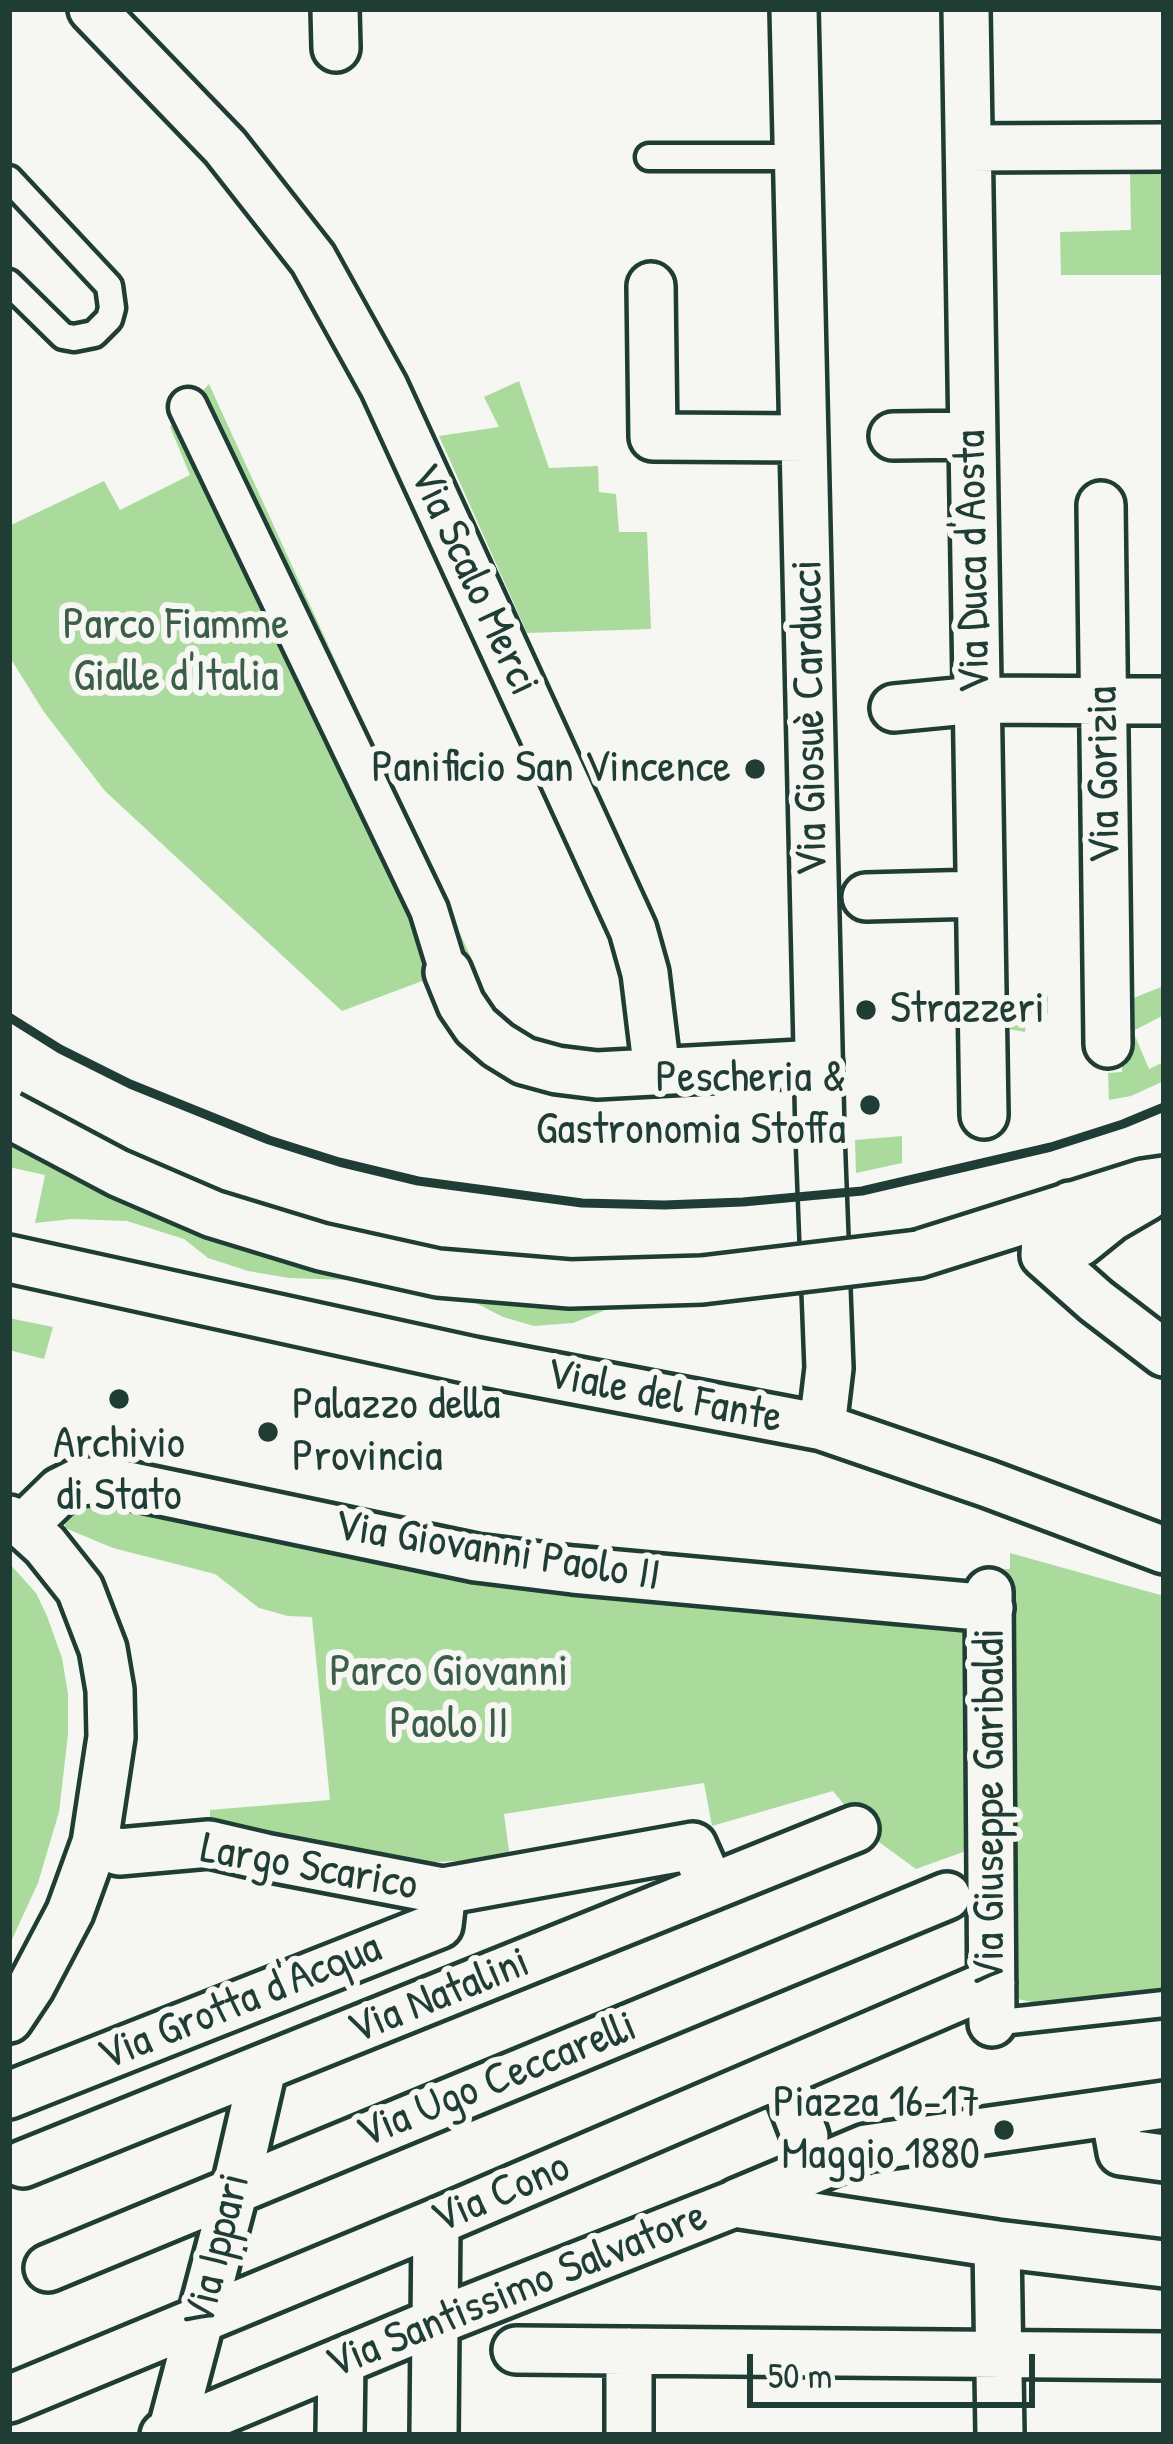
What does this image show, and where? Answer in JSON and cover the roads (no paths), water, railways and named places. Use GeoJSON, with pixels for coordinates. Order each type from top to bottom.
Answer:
{"type":"FeatureCollection","features":[{"type":"Feature","properties":{"kind":"street","name":"Via Scalo Merci"},"geometry":{"type":"LineString","coordinates":[[92,9],[225,147],[313,259],[385,387],[633,930],[645,973],[657,1072]]}},
{"type":"Feature","properties":{"kind":"street","name":"Via Giosuè Carducci"},"geometry":{"type":"LineString","coordinates":[[794,9],[829,1368],[822,1427]]}},
{"type":"Feature","properties":{"kind":"street","name":"Via Duca d'Aosta"},"geometry":{"type":"LineString","coordinates":[[966,9],[984,1115]]}},
{"type":"Feature","properties":{"kind":"street"},"geometry":{"type":"LineString","coordinates":[[969,148],[1164,147]]}},
{"type":"Feature","properties":{"kind":"street"},"geometry":{"type":"LineString","coordinates":[[651,286],[653,437],[804,438]]}},
{"type":"Feature","properties":{"kind":"street"},"geometry":{"type":"LineString","coordinates":[[188,407],[429,910],[448,972],[476,1026],[524,1061],[598,1075],[819,1063]]}},
{"type":"Feature","properties":{"kind":"street"},"geometry":{"type":"LineString","coordinates":[[893,436],[972,435]]}},
{"type":"Feature","properties":{"kind":"street","name":"Via Gorizia"},"geometry":{"type":"LineString","coordinates":[[1101,506],[1108,1044]]}},
{"type":"Feature","properties":{"kind":"street"},"geometry":{"type":"LineString","coordinates":[[895,708],[976,700],[1164,701]]}},
{"type":"Feature","properties":{"kind":"street"},"geometry":{"type":"LineString","coordinates":[[866,897],[979,895]]}},
{"type":"Feature","properties":{"kind":"street"},"geometry":{"type":"LineString","coordinates":[[9,1115],[118,1173],[213,1214],[321,1247],[439,1273],[570,1284],[703,1280],[918,1254],[1004,1255],[1111,1218],[1164,1184]]}},
{"type":"Feature","properties":{"kind":"street"},"geometry":{"type":"LineString","coordinates":[[1058,1237],[1083,1267],[1096,1301],[1164,1353]]}},
{"type":"Feature","properties":{"kind":"street","name":"Viale del Fante"},"geometry":{"type":"LineString","coordinates":[[9,1259],[451,1356],[822,1427],[1164,1550]]}},
{"type":"Feature","properties":{"kind":"street","name":"Via Giovanni Paolo II"},"geometry":{"type":"LineString","coordinates":[[17,1522],[78,1482],[104,1480],[476,1558],[573,1570],[990,1600]]}},
{"type":"Feature","properties":{"kind":"street"},"geometry":{"type":"LineString","coordinates":[[9,2019],[70,1912],[95,1844],[111,1737],[103,1649],[80,1589],[45,1545],[17,1522]]}},
{"type":"Feature","properties":{"kind":"street","name":"Via Giuseppe Garibaldi"},"geometry":{"type":"LineString","coordinates":[[990,1600],[992,2003]]}},
{"type":"Feature","properties":{"kind":"street","name":"Via Natalini"},"geometry":{"type":"LineString","coordinates":[[23,2164],[855,1828]]}},
{"type":"Feature","properties":{"kind":"street","name":"Largo Scarico"},"geometry":{"type":"LineString","coordinates":[[95,1844],[118,1852],[209,1844],[443,1891],[693,1846],[711,1887]]}},
{"type":"Feature","properties":{"kind":"street","name":"Via Grotta d'Acqua"},"geometry":{"type":"LineString","coordinates":[[9,2095],[439,1925],[443,1891]]}},
{"type":"Feature","properties":{"kind":"street","name":"Via Ugo Ceccarelli"},"geometry":{"type":"LineString","coordinates":[[48,2268],[946,1896]]}},
{"type":"Feature","properties":{"kind":"street","name":"Via Cono"},"geometry":{"type":"LineString","coordinates":[[9,2399],[781,2074],[992,2003]]}},
{"type":"Feature","properties":{"kind":"street","name":"Via Ippari"},"geometry":{"type":"LineString","coordinates":[[167,2434],[235,2190],[263,2069]]}},
{"type":"Feature","properties":{"kind":"street"},"geometry":{"type":"LineString","coordinates":[[781,2074],[805,2174],[866,2148],[1115,2123],[1164,2105]]}},
{"type":"Feature","properties":{"kind":"street"},"geometry":{"type":"LineString","coordinates":[[1115,2123],[1164,2135]]}},
{"type":"Feature","properties":{"kind":"street"},"geometry":{"type":"LineString","coordinates":[[1115,2123],[1121,2152],[1164,2158]]}},
{"type":"Feature","properties":{"kind":"street","name":"Via Santissimo Salvatore"},"geometry":{"type":"LineString","coordinates":[[167,2434],[805,2174],[997,2244],[1164,2264]]}},
{"type":"Feature","properties":{"kind":"street"},"geometry":{"type":"LineString","coordinates":[[434,2435],[436,2222]]}},
{"type":"Feature","properties":{"kind":"street"},"geometry":{"type":"LineString","coordinates":[[997,2244],[1000,2435]]}},
{"type":"Feature","properties":{"kind":"street"},"geometry":{"type":"LineString","coordinates":[[516,2350],[1164,2356]]}},
{"type":"Feature","properties":{"kind":"street"},"geometry":{"type":"LineString","coordinates":[[628,2351],[629,2435]]}},
{"type":"Feature","properties":{"kind":"street"},"geometry":{"type":"LineString","coordinates":[[340,2435],[341,2361]]}},
{"type":"Feature","properties":{"kind":"lane"},"geometry":{"type":"LineString","coordinates":[[649,158],[796,158]]}},
{"type":"Feature","properties":{"kind":"lane"},"geometry":{"type":"LineString","coordinates":[[9,179],[109,286],[109,319],[94,334],[63,336],[9,283]]}},
{"type":"Feature","properties":{"kind":"lane"},"geometry":{"type":"LineString","coordinates":[[992,2003],[1164,2004]]}},
{"type":"Feature","properties":{"kind":"railway"},"geometry":{"type":"LineString","coordinates":[[9,1017],[130,1084],[269,1140],[418,1181],[582,1203],[743,1202],[862,1191],[1051,1147],[1164,1107]]}},
{"type":"Feature","properties":{"kind":"place","name":"Panificio San Vincence"},"geometry":{"type":"Point","coordinates":[755,769]}},
{"type":"Feature","properties":{"kind":"place","name":"Strazzeri"},"geometry":{"type":"Point","coordinates":[866,1010]}},
{"type":"Feature","properties":{"kind":"place","name":"Pescheria & Gastronomia Stoffa"},"geometry":{"type":"Point","coordinates":[870,1105]}},
{"type":"Feature","properties":{"kind":"place","name":"Archivio di Stato"},"geometry":{"type":"Point","coordinates":[119,1399]}},
{"type":"Feature","properties":{"kind":"place","name":"Palazzo della Provincia"},"geometry":{"type":"Point","coordinates":[268,1432]}},
{"type":"Feature","properties":{"kind":"place","name":"Piazza 16-17 Maggio 1880"},"geometry":{"type":"Point","coordinates":[1004,2130]}},
{"type":"Feature","properties":{"kind":"park label","name":"Parco Fiamme Gialle d'Italia"},"geometry":{"type":"Point","coordinates":[176,652]}},
{"type":"Feature","properties":{"kind":"park label","name":"Parco Giovanni Paolo II"},"geometry":{"type":"Point","coordinates":[449,1699]}}]}
